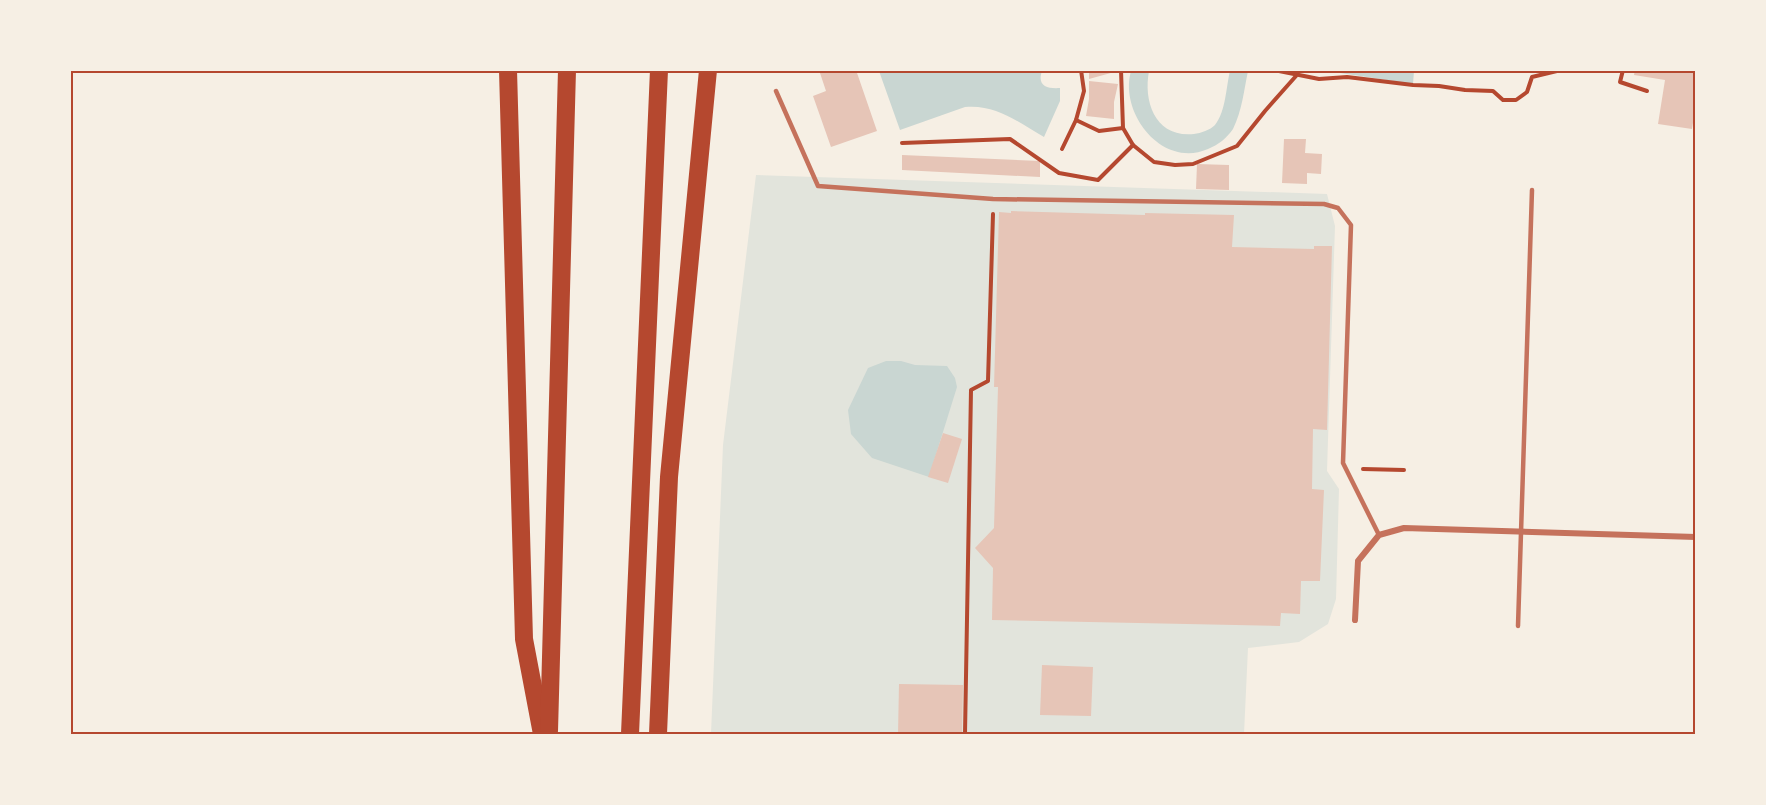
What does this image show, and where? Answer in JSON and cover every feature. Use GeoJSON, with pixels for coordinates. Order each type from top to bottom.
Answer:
{"type":"FeatureCollection","features":[{"type":"Feature","properties":{"kind":"highway"},"geometry":{"type":"LineString","coordinates":[[508,70],[524,639],[542,735]]}},
{"type":"Feature","properties":{"kind":"highway"},"geometry":{"type":"LineString","coordinates":[[549,735],[567,70]]}},
{"type":"Feature","properties":{"kind":"highway"},"geometry":{"type":"LineString","coordinates":[[630,735],[659,70]]}},
{"type":"Feature","properties":{"kind":"highway"},"geometry":{"type":"LineString","coordinates":[[658,735],[669,477],[708,70]]}},
{"type":"Feature","properties":{"kind":"street"},"geometry":{"type":"LineString","coordinates":[[1355,620],[1358,561],[1379,535],[1404,528],[1695,537]]}},
{"type":"Feature","properties":{"kind":"lane"},"geometry":{"type":"LineString","coordinates":[[776,91],[818,186],[993,199],[1323,204],[1338,208],[1351,225],[1343,463],[1379,535]]}},
{"type":"Feature","properties":{"kind":"lane"},"geometry":{"type":"LineString","coordinates":[[1518,626],[1532,190]]}},
{"type":"Feature","properties":{"kind":"path"},"geometry":{"type":"LineString","coordinates":[[1062,149],[1076,120],[1084,91],[1081,70]]}},
{"type":"Feature","properties":{"kind":"path"},"geometry":{"type":"LineString","coordinates":[[1121,70],[1123,128],[1133,145],[1154,162],[1174,165],[1193,164],[1237,146],[1264,111],[1296,76],[1297,70]]}},
{"type":"Feature","properties":{"kind":"path"},"geometry":{"type":"LineString","coordinates":[[1274,70],[1319,79],[1347,77],[1493,91],[1503,100],[1516,100],[1527,92],[1532,77],[1561,70]]}},
{"type":"Feature","properties":{"kind":"path"},"geometry":{"type":"LineString","coordinates":[[1623,70],[1620,82],[1647,91]]}},
{"type":"Feature","properties":{"kind":"path"},"geometry":{"type":"LineString","coordinates":[[1076,120],[1100,131],[1123,128]]}},
{"type":"Feature","properties":{"kind":"path"},"geometry":{"type":"LineString","coordinates":[[902,143],[1010,139],[1059,173],[1098,180],[1133,145]]}},
{"type":"Feature","properties":{"kind":"path"},"geometry":{"type":"LineString","coordinates":[[965,735],[971,390],[988,381],[993,211]]}},
{"type":"Feature","properties":{"kind":"path"},"geometry":{"type":"LineString","coordinates":[[1362,469],[1404,470]]}},
{"type":"Feature","properties":{"kind":"shaded area"},"geometry":{"type":"Polygon","coordinates":[[[879,71],[1042,71],[1041,80],[1044,85],[1060,88],[1060,101],[1044,137],[997,111],[976,107],[965,107],[900,130],[879,71]]]}},
{"type":"Feature","properties":{"kind":"shaded area"},"geometry":{"type":"Polygon","coordinates":[[[1131,71],[1149,71],[1148,95],[1155,116],[1161,124],[1181,134],[1194,134],[1211,128],[1219,119],[1224,106],[1230,71],[1248,71],[1241,108],[1233,129],[1225,138],[1208,149],[1191,153],[1175,151],[1160,144],[1138,119],[1132,104],[1129,87],[1131,71]]]}},
{"type":"Feature","properties":{"kind":"shaded area"},"geometry":{"type":"Polygon","coordinates":[[[1327,71],[1414,71],[1413,84],[1327,71]]]}},
{"type":"Feature","properties":{"kind":"shaded area"},"geometry":{"type":"Polygon","coordinates":[[[756,175],[1327,194],[1335,226],[1327,471],[1339,489],[1336,599],[1328,624],[1299,642],[1248,648],[1244,734],[711,734],[723,445],[756,175]]]}},
{"type":"Feature","properties":{"kind":"shaded area"},"geometry":{"type":"Polygon","coordinates":[[[886,361],[947,366],[955,378],[957,387],[929,477],[872,458],[851,434],[848,410],[868,368],[886,361]]]}},
{"type":"Feature","properties":{"kind":"building"},"geometry":{"type":"Polygon","coordinates":[[[819,70],[856,70],[877,131],[831,147],[813,96],[826,91],[819,70]]]}},
{"type":"Feature","properties":{"kind":"building"},"geometry":{"type":"Polygon","coordinates":[[[1089,70],[1118,70],[1118,71],[1089,79],[1089,70]]]}},
{"type":"Feature","properties":{"kind":"building"},"geometry":{"type":"Polygon","coordinates":[[[1635,70],[1696,70],[1696,104],[1692,129],[1658,124],[1665,80],[1634,75],[1635,70]]]}},
{"type":"Feature","properties":{"kind":"building"},"geometry":{"type":"Polygon","coordinates":[[[1089,81],[1118,84],[1114,102],[1114,119],[1086,116],[1089,81]]]}},
{"type":"Feature","properties":{"kind":"building"},"geometry":{"type":"Polygon","coordinates":[[[1284,139],[1306,139],[1305,153],[1322,154],[1321,174],[1307,173],[1307,184],[1282,183],[1284,139]]]}},
{"type":"Feature","properties":{"kind":"building"},"geometry":{"type":"Polygon","coordinates":[[[902,155],[1040,161],[1040,177],[902,170],[902,155]]]}},
{"type":"Feature","properties":{"kind":"building"},"geometry":{"type":"Polygon","coordinates":[[[1197,164],[1229,165],[1229,190],[1196,189],[1197,164]]]}},
{"type":"Feature","properties":{"kind":"building"},"geometry":{"type":"Polygon","coordinates":[[[1011,211],[1234,215],[1232,247],[1314,249],[1314,246],[1332,246],[1327,430],[1313,429],[1312,489],[1324,490],[1320,581],[1301,581],[1300,614],[1281,613],[1280,626],[992,620],[993,568],[975,548],[994,528],[998,387],[994,387],[999,212],[1011,213],[1011,211]]]}},
{"type":"Feature","properties":{"kind":"building"},"geometry":{"type":"Polygon","coordinates":[[[943,433],[962,439],[948,483],[928,477],[943,433]]]}},
{"type":"Feature","properties":{"kind":"building"},"geometry":{"type":"Polygon","coordinates":[[[1042,665],[1093,667],[1091,716],[1040,715],[1042,665]]]}},
{"type":"Feature","properties":{"kind":"building"},"geometry":{"type":"Polygon","coordinates":[[[899,684],[963,685],[962,734],[898,734],[899,684]]]}}]}
